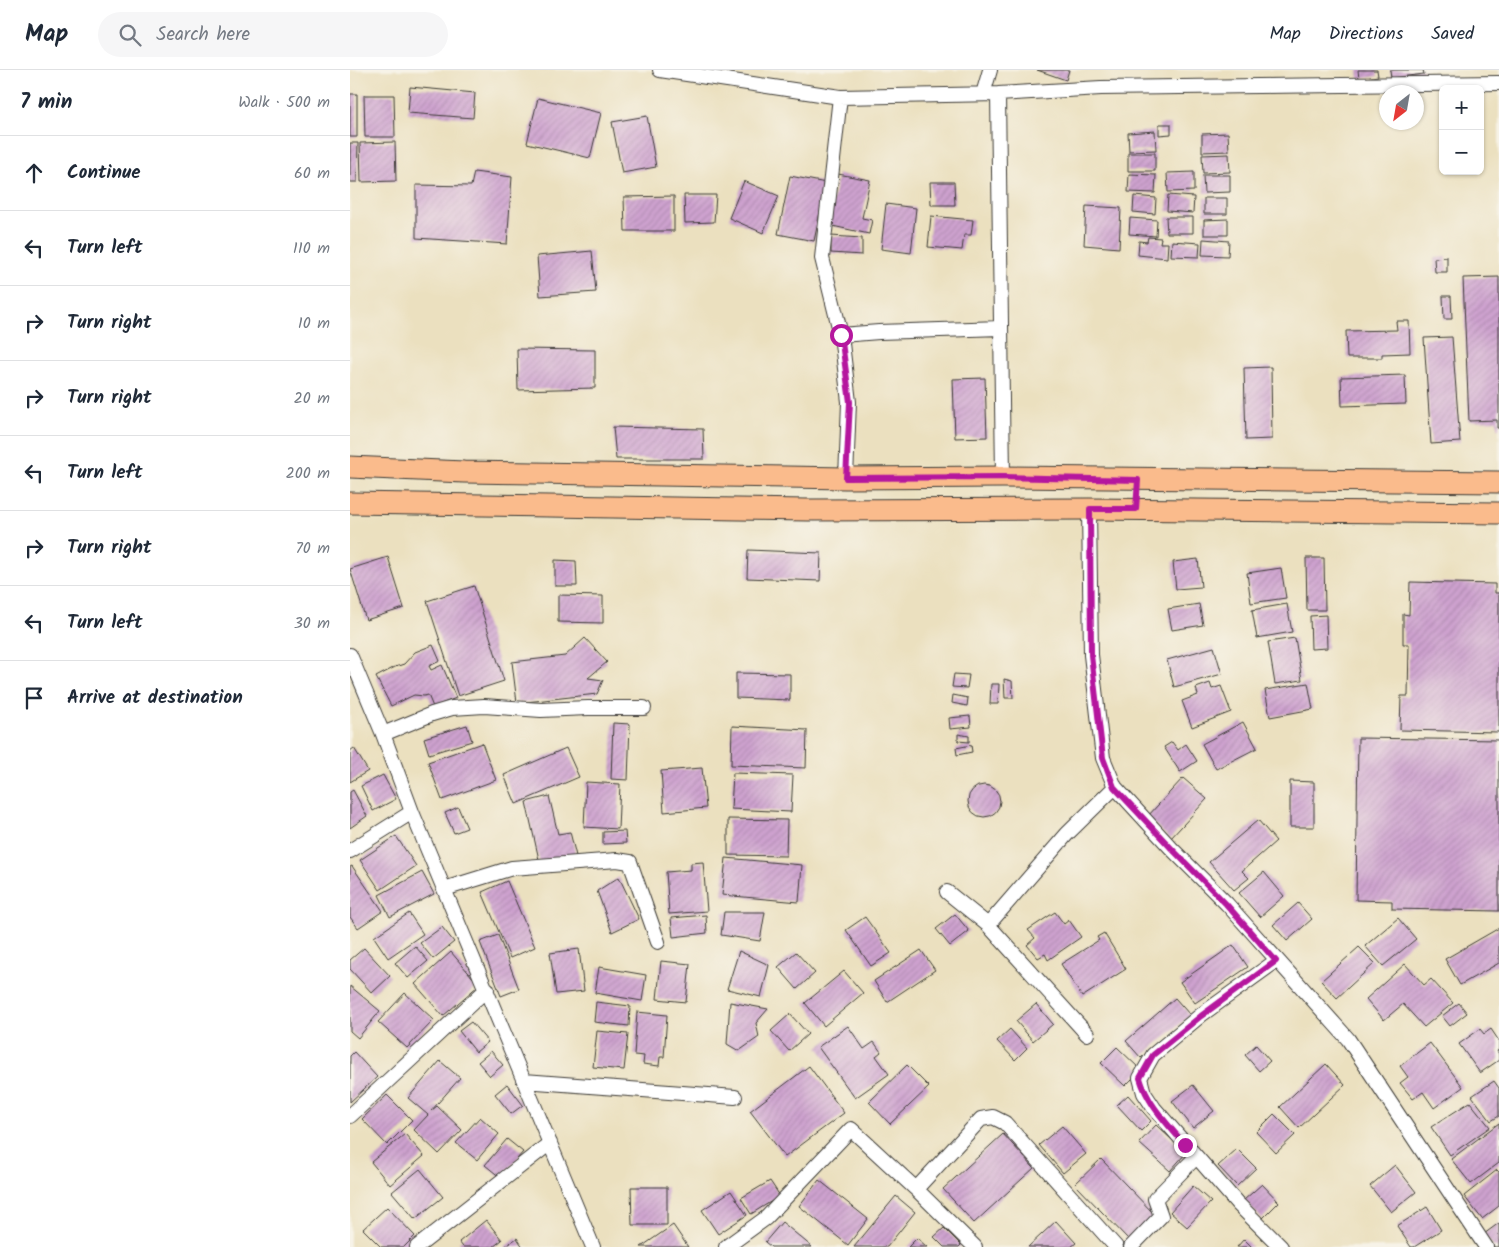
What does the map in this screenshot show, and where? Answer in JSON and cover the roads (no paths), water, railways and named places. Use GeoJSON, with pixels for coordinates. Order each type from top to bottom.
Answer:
{"type":"FeatureCollection","features":[{"type":"Feature","properties":{"kind":"main road"},"geometry":{"type":"LineString","coordinates":[[350,467],[464,472],[846,478],[1003,477],[1138,480],[1499,482]]}},
{"type":"Feature","properties":{"kind":"main road"},"geometry":{"type":"LineString","coordinates":[[464,472],[465,505]]}},
{"type":"Feature","properties":{"kind":"main road"},"geometry":{"type":"LineString","coordinates":[[1136,509],[1138,480]]}},
{"type":"Feature","properties":{"kind":"main road"},"geometry":{"type":"LineString","coordinates":[[1429,482],[1430,512]]}},
{"type":"Feature","properties":{"kind":"main road"},"geometry":{"type":"LineString","coordinates":[[350,503],[808,510],[1136,509],[1499,513]]}},
{"type":"Feature","properties":{"kind":"street"},"geometry":{"type":"LineString","coordinates":[[660,70],[730,75],[840,97],[998,94],[1101,88],[1499,83]]}},
{"type":"Feature","properties":{"kind":"street"},"geometry":{"type":"LineString","coordinates":[[983,94],[990,70]]}},
{"type":"Feature","properties":{"kind":"street"},"geometry":{"type":"LineString","coordinates":[[998,94],[1003,477]]}},
{"type":"Feature","properties":{"kind":"street"},"geometry":{"type":"LineString","coordinates":[[840,97],[822,258],[841,335],[850,402],[846,478]]}},
{"type":"Feature","properties":{"kind":"street"},"geometry":{"type":"LineString","coordinates":[[841,335],[1001,328]]}},
{"type":"Feature","properties":{"kind":"street"},"geometry":{"type":"LineString","coordinates":[[1090,509],[1091,655],[1103,758],[1114,787],[1226,904],[1348,1039],[1486,1247]]}},
{"type":"Feature","properties":{"kind":"street"},"geometry":{"type":"LineString","coordinates":[[350,655],[353,672],[383,734],[412,812],[593,1247]]}},
{"type":"Feature","properties":{"kind":"street"},"geometry":{"type":"LineString","coordinates":[[383,734],[452,708],[484,706],[541,710],[644,708]]}},
{"type":"Feature","properties":{"kind":"street"},"geometry":{"type":"LineString","coordinates":[[988,925],[1067,834],[1114,787]]}},
{"type":"Feature","properties":{"kind":"street"},"geometry":{"type":"LineString","coordinates":[[350,851],[412,812]]}},
{"type":"Feature","properties":{"kind":"street"},"geometry":{"type":"LineString","coordinates":[[444,889],[512,868],[617,860],[630,862],[658,942]]}},
{"type":"Feature","properties":{"kind":"street"},"geometry":{"type":"LineString","coordinates":[[946,892],[988,925],[1087,1034]]}},
{"type":"Feature","properties":{"kind":"street"},"geometry":{"type":"LineString","coordinates":[[1276,961],[1201,1016],[1153,1055],[1140,1078],[1144,1093],[1154,1108],[1237,1203],[1281,1247]]}},
{"type":"Feature","properties":{"kind":"street"},"geometry":{"type":"LineString","coordinates":[[350,1116],[487,990]]}},
{"type":"Feature","properties":{"kind":"street"},"geometry":{"type":"LineString","coordinates":[[524,1081],[735,1097]]}},
{"type":"Feature","properties":{"kind":"street"},"geometry":{"type":"LineString","coordinates":[[916,1189],[981,1119],[992,1117],[1005,1123],[1116,1247]]}},
{"type":"Feature","properties":{"kind":"street"},"geometry":{"type":"LineString","coordinates":[[726,1247],[766,1218],[851,1129],[975,1247]]}},
{"type":"Feature","properties":{"kind":"street"},"geometry":{"type":"LineString","coordinates":[[416,1247],[550,1143]]}},
{"type":"Feature","properties":{"kind":"street"},"geometry":{"type":"LineString","coordinates":[[1130,1247],[1161,1216],[1155,1199],[1196,1157]]}}]}
